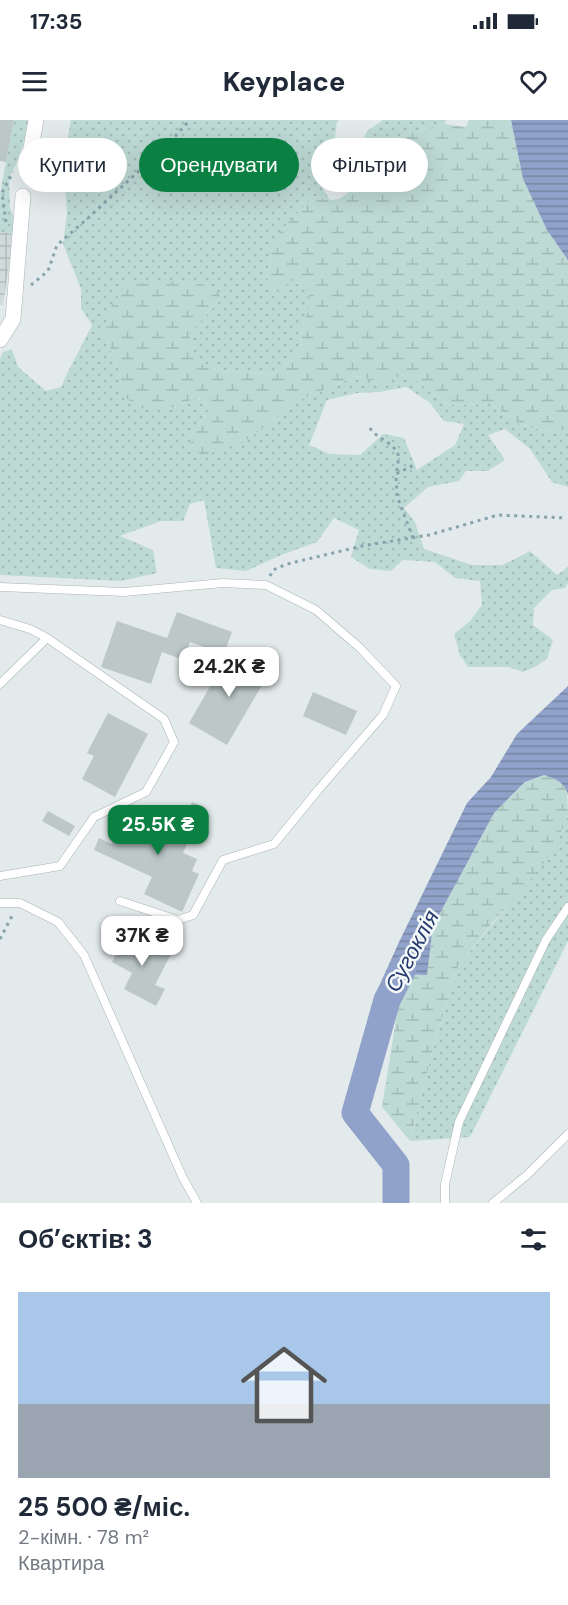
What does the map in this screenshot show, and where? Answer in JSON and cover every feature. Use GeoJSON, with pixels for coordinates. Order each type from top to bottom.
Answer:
{"type":"FeatureCollection","features":[{"type":"Feature","properties":{"kind":"street"},"geometry":{"type":"LineString","coordinates":[[33,138],[36,120]]}},
{"type":"Feature","properties":{"kind":"street"},"geometry":{"type":"LineString","coordinates":[[0,340],[13,319],[23,196]]}},
{"type":"Feature","properties":{"kind":"lane"},"geometry":{"type":"LineString","coordinates":[[0,587],[124,592],[223,583],[266,585],[316,610],[359,647],[396,686],[383,716],[274,844],[223,860],[193,915],[178,920],[120,901]]}},
{"type":"Feature","properties":{"kind":"lane"},"geometry":{"type":"LineString","coordinates":[[0,620],[30,629],[47,638],[164,719],[174,742],[146,792],[94,817],[60,866],[0,876]]}},
{"type":"Feature","properties":{"kind":"lane"},"geometry":{"type":"LineString","coordinates":[[0,684],[47,638]]}},
{"type":"Feature","properties":{"kind":"lane"},"geometry":{"type":"LineString","coordinates":[[0,903],[20,903],[58,922],[84,955],[183,1178],[197,1203]]}},
{"type":"Feature","properties":{"kind":"lane"},"geometry":{"type":"LineString","coordinates":[[445,1203],[445,1184],[459,1122],[546,940],[568,907]]}},
{"type":"Feature","properties":{"kind":"lane"},"geometry":{"type":"LineString","coordinates":[[493,1203],[528,1174],[568,1134]]}},
{"type":"Feature","properties":{"kind":"path"},"geometry":{"type":"LineString","coordinates":[[28,290],[48,271],[57,245],[161,151],[190,120]]}},
{"type":"Feature","properties":{"kind":"path"},"geometry":{"type":"LineString","coordinates":[[370,428],[375,435],[392,446],[398,456],[397,496],[413,538]]}},
{"type":"Feature","properties":{"kind":"path"},"geometry":{"type":"LineString","coordinates":[[396,474],[414,465]]}},
{"type":"Feature","properties":{"kind":"path"},"geometry":{"type":"LineString","coordinates":[[266,585],[273,570],[287,564],[362,546],[429,535],[498,515],[566,518]]}},
{"type":"Feature","properties":{"kind":"path"},"geometry":{"type":"LineString","coordinates":[[0,939],[20,903]]}},
{"type":"Feature","properties":{"kind":"shaded area"},"geometry":{"type":"Polygon","coordinates":[[[0,232],[14,234],[3,305],[0,305],[0,232]]]}},
{"type":"Feature","properties":{"kind":"green space"},"geometry":{"type":"Polygon","coordinates":[[[14,120],[30,120],[25,138],[18,138],[18,160],[9,178],[14,234],[0,232],[0,194],[14,120]]]}},
{"type":"Feature","properties":{"kind":"green space"},"geometry":{"type":"Polygon","coordinates":[[[71,120],[340,120],[337,122],[335,138],[311,138],[311,192],[325,192],[330,200],[312,197],[272,248],[267,278],[275,292],[292,281],[310,291],[310,306],[301,330],[302,352],[274,374],[221,370],[196,363],[189,334],[103,330],[119,371],[122,394],[167,410],[193,399],[204,400],[207,406],[202,420],[191,437],[244,442],[298,401],[356,376],[381,383],[407,374],[449,405],[491,404],[520,424],[548,432],[568,429],[568,487],[552,482],[530,449],[505,429],[488,435],[505,460],[488,471],[466,471],[459,481],[428,487],[404,508],[415,522],[424,549],[472,565],[503,565],[530,551],[557,575],[568,567],[568,583],[565,588],[552,590],[534,608],[533,625],[553,640],[547,659],[523,672],[509,667],[468,667],[460,655],[454,634],[470,621],[482,605],[480,581],[455,578],[435,562],[403,560],[391,571],[370,569],[351,557],[359,530],[334,518],[317,542],[246,571],[216,568],[204,500],[190,504],[183,521],[161,521],[120,536],[153,550],[157,573],[121,581],[0,575],[0,359],[3,352],[12,349],[18,367],[46,391],[61,387],[92,325],[81,308],[81,289],[63,244],[67,213],[65,192],[127,192],[127,138],[68,138],[71,120]],[[406,387],[357,393],[327,400],[309,445],[330,454],[360,455],[383,434],[404,438],[417,470],[455,445],[464,424],[444,421],[429,402],[406,387]]]}},
{"type":"Feature","properties":{"kind":"green space"},"geometry":{"type":"Polygon","coordinates":[[[383,120],[446,120],[445,124],[395,138],[364,138],[367,131],[383,120]]]}},
{"type":"Feature","properties":{"kind":"green space"},"geometry":{"type":"Polygon","coordinates":[[[469,120],[511,120],[523,179],[547,230],[568,260],[568,429],[548,432],[520,424],[491,404],[449,405],[407,374],[381,383],[356,376],[298,401],[244,442],[205,455],[191,450],[191,437],[202,420],[207,406],[204,400],[193,399],[167,410],[139,408],[122,395],[119,371],[103,330],[112,305],[127,284],[194,281],[218,291],[221,300],[189,334],[196,363],[221,370],[274,374],[302,352],[301,330],[310,306],[309,291],[292,281],[283,291],[275,292],[267,278],[272,248],[282,229],[312,197],[330,200],[339,199],[349,192],[428,192],[428,138],[395,138],[445,124],[466,127],[469,120]]]}},
{"type":"Feature","properties":{"kind":"green space"},"geometry":{"type":"Polygon","coordinates":[[[544,775],[556,779],[567,789],[568,816],[555,846],[538,871],[493,922],[458,967],[433,1048],[410,1141],[382,1107],[399,1001],[407,974],[427,974],[433,926],[494,813],[526,782],[544,775]]]}},
{"type":"Feature","properties":{"kind":"green space"},"geometry":{"type":"Polygon","coordinates":[[[568,816],[568,941],[470,1137],[410,1141],[433,1048],[458,967],[555,846],[568,816]]]}},
{"type":"Feature","properties":{"kind":"water"},"geometry":{"type":"Polygon","coordinates":[[[511,120],[568,120],[568,260],[547,230],[523,179],[511,120]]]}},
{"type":"Feature","properties":{"kind":"water"},"geometry":{"type":"Polygon","coordinates":[[[568,686],[568,795],[562,784],[544,775],[525,782],[494,813],[433,926],[427,975],[407,974],[399,1001],[387,1000],[381,982],[467,803],[491,777],[517,734],[568,686]]]}},
{"type":"Feature","properties":{"kind":"building"},"geometry":{"type":"Polygon","coordinates":[[[0,120],[14,120],[6,162],[0,161],[0,120]]]}},
{"type":"Feature","properties":{"kind":"building"},"geometry":{"type":"Polygon","coordinates":[[[177,612],[232,632],[224,654],[190,642],[184,660],[162,652],[151,684],[101,667],[117,621],[167,638],[177,612]]]}},
{"type":"Feature","properties":{"kind":"building"},"geometry":{"type":"Polygon","coordinates":[[[231,650],[269,673],[227,745],[189,723],[231,650]]]}},
{"type":"Feature","properties":{"kind":"building"},"geometry":{"type":"Polygon","coordinates":[[[313,692],[357,711],[346,735],[303,716],[313,692]]]}},
{"type":"Feature","properties":{"kind":"building"},"geometry":{"type":"Polygon","coordinates":[[[108,713],[148,734],[115,797],[82,779],[94,756],[87,753],[108,713]]]}},
{"type":"Feature","properties":{"kind":"building"},"geometry":{"type":"Polygon","coordinates":[[[192,802],[204,807],[183,853],[197,859],[192,871],[199,874],[182,912],[144,894],[152,877],[94,850],[99,838],[112,844],[127,811],[176,835],[192,802]]]}},
{"type":"Feature","properties":{"kind":"building"},"geometry":{"type":"Polygon","coordinates":[[[48,811],[75,826],[69,836],[42,821],[48,811]]]}},
{"type":"Feature","properties":{"kind":"building"},"geometry":{"type":"Polygon","coordinates":[[[127,932],[171,954],[155,985],[165,989],[156,1006],[124,989],[132,973],[112,962],[127,932]]]}},
{"type":"Feature","properties":{"kind":"waterway","name":"Сугоклія"},"geometry":{"type":"LineString","coordinates":[[396,1203],[396,1165],[355,1113],[387,1000],[403,969]]}}]}
